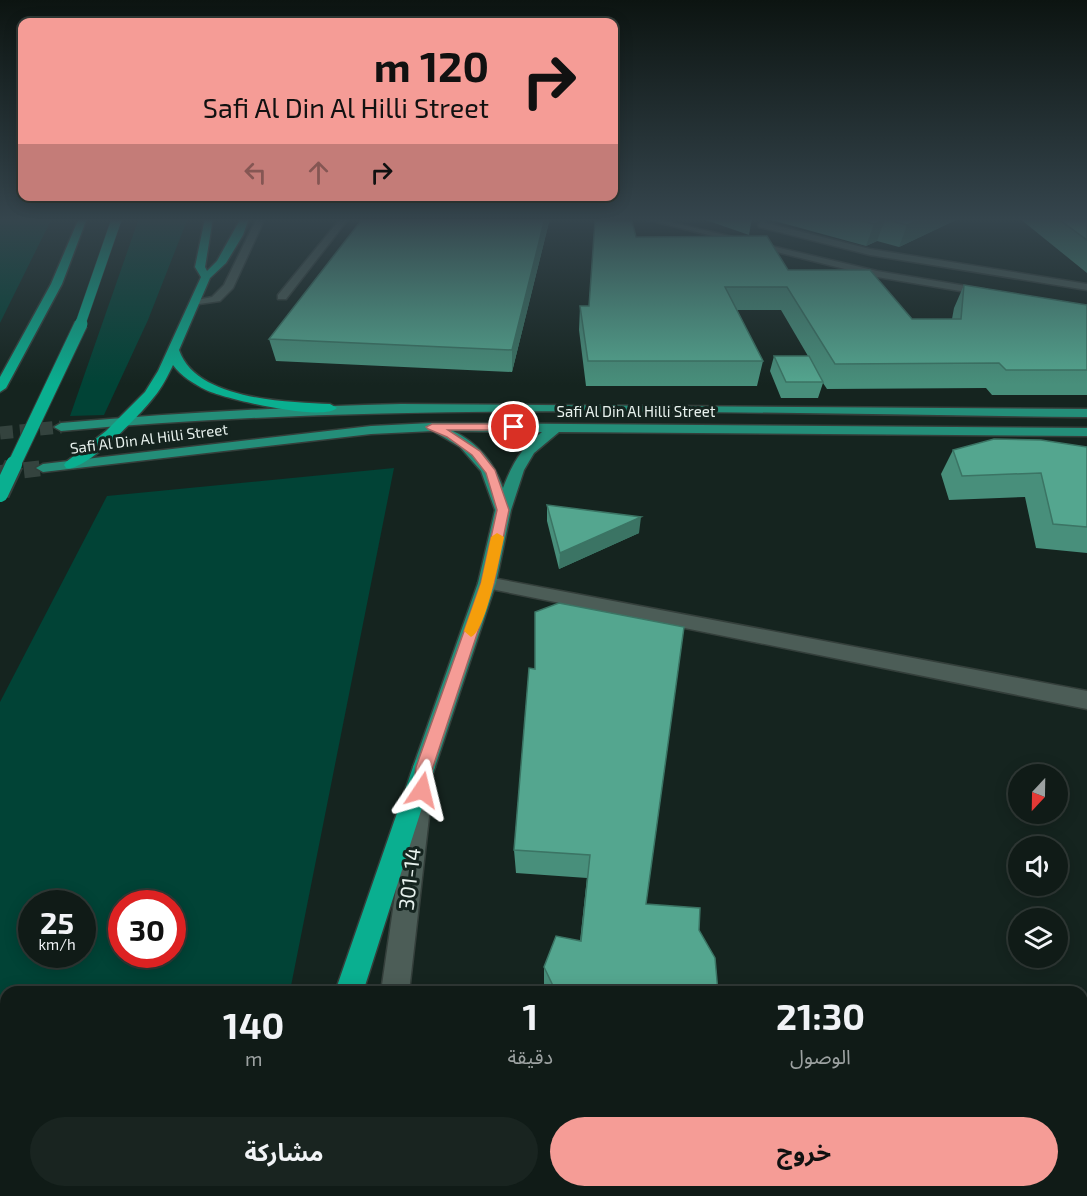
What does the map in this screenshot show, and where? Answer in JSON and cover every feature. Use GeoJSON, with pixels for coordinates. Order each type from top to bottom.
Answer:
{"type":"FeatureCollection","features":[{"type":"Feature","properties":{"kind":"highway"},"geometry":{"type":"LineString","coordinates":[[0,388],[36,326],[60,274]]}},
{"type":"Feature","properties":{"kind":"highway"},"geometry":{"type":"LineString","coordinates":[[0,494],[81,324],[98,274]]}},
{"type":"Feature","properties":{"kind":"highway"},"geometry":{"type":"LineString","coordinates":[[71,465],[127,420],[150,394],[209,274]]}},
{"type":"Feature","properties":{"kind":"highway"},"geometry":{"type":"LineString","coordinates":[[173,349],[179,365],[196,379],[220,392],[252,401],[330,408]]}},
{"type":"Feature","properties":{"kind":"highway"},"geometry":{"type":"LineString","coordinates":[[351,986],[424,767]]}},
{"type":"Feature","properties":{"kind":"main road","name":"Safi Al Din Al Hilli Street"},"geometry":{"type":"LineString","coordinates":[[61,426],[330,408],[493,406],[1087,413]]}},
{"type":"Feature","properties":{"kind":"main road"},"geometry":{"type":"LineString","coordinates":[[330,408],[395,416],[451,435],[476,453],[491,472],[503,510]]}},
{"type":"Feature","properties":{"kind":"main road","name":"Safi Al Din Al Hilli Street"},"geometry":{"type":"LineString","coordinates":[[43,468],[371,430],[432,427],[1086,434]]}},
{"type":"Feature","properties":{"kind":"main road"},"geometry":{"type":"LineString","coordinates":[[424,767],[487,583],[503,510],[517,470],[528,452],[555,428]]}},
{"type":"Feature","properties":{"kind":"street"},"geometry":{"type":"LineString","coordinates":[[196,303],[216,299],[229,286],[235,274]]}},
{"type":"Feature","properties":{"kind":"street"},"geometry":{"type":"LineString","coordinates":[[282,297],[300,274]]}},
{"type":"Feature","properties":{"kind":"street"},"geometry":{"type":"LineString","coordinates":[[876,274],[992,293]]}},
{"type":"Feature","properties":{"kind":"street"},"geometry":{"type":"LineString","coordinates":[[1009,274],[1087,286]]}},
{"type":"Feature","properties":{"kind":"street"},"geometry":{"type":"LineString","coordinates":[[487,583],[1087,700]]}},
{"type":"Feature","properties":{"kind":"street","name":"301-14"},"geometry":{"type":"LineString","coordinates":[[396,986],[424,767]]}},
{"type":"Feature","properties":{"kind":"green space"},"geometry":{"type":"Polygon","coordinates":[[[0,274],[24,274],[0,323],[0,274]]]}},
{"type":"Feature","properties":{"kind":"green space"},"geometry":{"type":"Polygon","coordinates":[[[120,274],[166,274],[148,320],[104,415],[70,416],[120,274]]]}},
{"type":"Feature","properties":{"kind":"green space"},"geometry":{"type":"Polygon","coordinates":[[[394,468],[291,986],[0,986],[0,702],[107,496],[394,468]]]}},
{"type":"Feature","properties":{"kind":"building"},"geometry":{"type":"Polygon","coordinates":[[[320,274],[531,274],[512,350],[269,339],[320,274]]]}},
{"type":"Feature","properties":{"kind":"building"},"geometry":{"type":"Polygon","coordinates":[[[591,274],[873,274],[912,319],[961,319],[964,285],[1087,305],[1087,370],[1006,370],[999,363],[835,364],[787,287],[725,287],[763,361],[588,361],[580,306],[589,306],[591,274]]]}},
{"type":"Feature","properties":{"kind":"building"},"geometry":{"type":"Polygon","coordinates":[[[774,356],[809,356],[823,382],[786,382],[774,356]]]}},
{"type":"Feature","properties":{"kind":"building"},"geometry":{"type":"Polygon","coordinates":[[[994,439],[1041,440],[1087,447],[1087,527],[1053,524],[1041,473],[962,476],[953,450],[994,439]]]}},
{"type":"Feature","properties":{"kind":"building"},"geometry":{"type":"Polygon","coordinates":[[[547,505],[641,517],[560,553],[547,505]]]}},
{"type":"Feature","properties":{"kind":"building"},"geometry":{"type":"Polygon","coordinates":[[[559,603],[684,627],[646,904],[700,908],[699,930],[715,958],[717,986],[553,986],[544,967],[556,936],[581,941],[590,855],[514,850],[529,668],[535,669],[535,612],[559,603]]]}},
{"type":"Feature","properties":{"kind":"tunnel"},"geometry":{"type":"LineString","coordinates":[[0,433],[61,427]]}},
{"type":"Feature","properties":{"kind":"tunnel"},"geometry":{"type":"LineString","coordinates":[[0,473],[43,468]]}},
{"type":"Feature","properties":{"kind":"slow traffic"},"geometry":{"type":"LineString","coordinates":[[471,631],[487,583],[497,537]]}},
{"type":"Feature","properties":{"kind":"route"},"geometry":{"type":"LineString","coordinates":[[422,790],[424,767],[487,583],[503,510],[491,472],[476,453],[451,435],[432,427],[514,427]]}}]}
